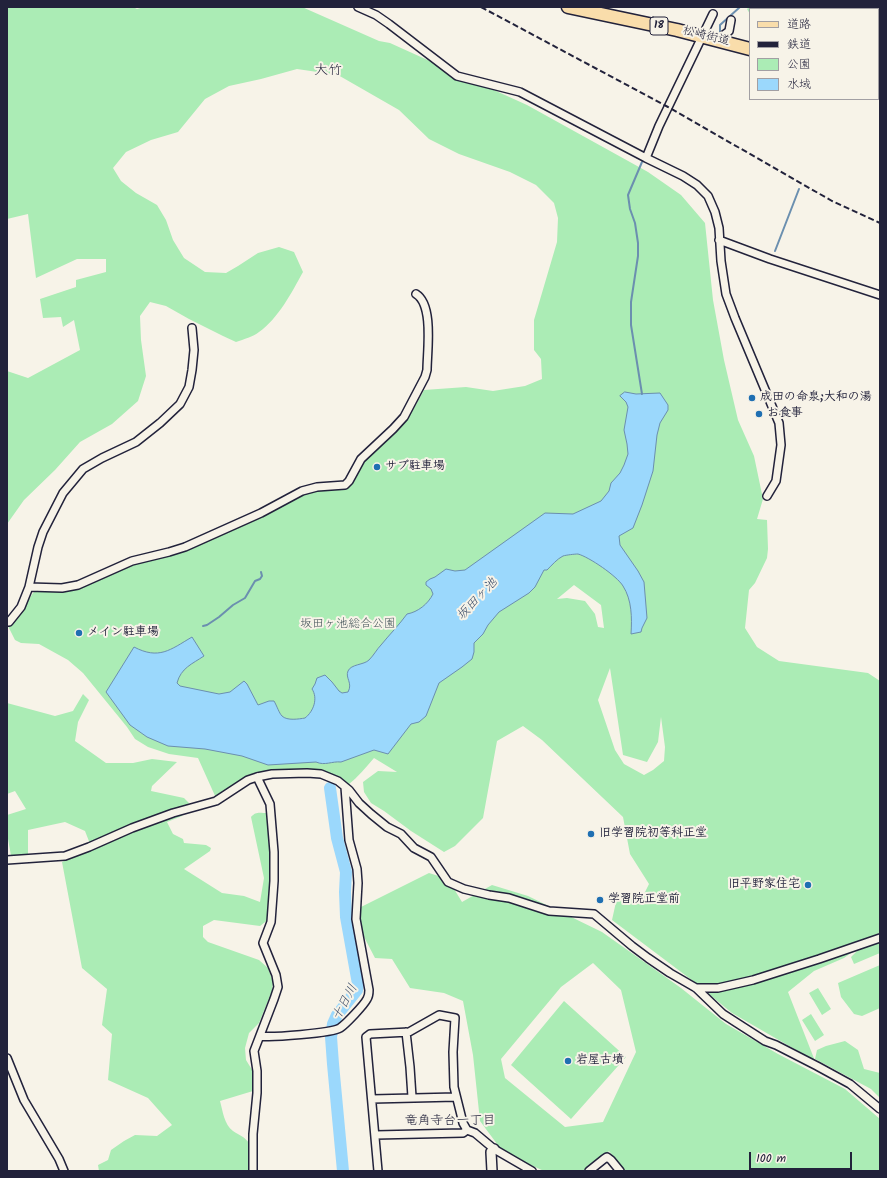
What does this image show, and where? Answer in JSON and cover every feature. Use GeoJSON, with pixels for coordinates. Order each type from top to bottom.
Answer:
{"type":"FeatureCollection","features":[{"type":"Feature","properties":{"kind":"main road","name":"松崎街道"},"geometry":{"type":"LineString","coordinates":[[568,7],[677,30],[749,49]]}},
{"type":"Feature","properties":{"kind":"street"},"geometry":{"type":"LineString","coordinates":[[358,7],[376,15],[457,76],[520,92],[683,176],[697,185],[708,196],[715,212],[719,228],[721,261],[726,294],[779,423],[781,446],[776,481],[767,496]]}},
{"type":"Feature","properties":{"kind":"street"},"geometry":{"type":"LineString","coordinates":[[646,158],[659,126],[701,36],[713,14]]}},
{"type":"Feature","properties":{"kind":"street"},"geometry":{"type":"LineString","coordinates":[[717,40],[729,32],[731,20]]}},
{"type":"Feature","properties":{"kind":"street"},"geometry":{"type":"LineString","coordinates":[[719,240],[770,259],[880,295]]}},
{"type":"Feature","properties":{"kind":"street"},"geometry":{"type":"LineString","coordinates":[[29,587],[62,588],[78,584],[132,561],[185,547],[261,513],[302,491],[317,486],[341,486],[346,484],[361,459],[404,417],[425,377],[427,370],[428,317],[423,301],[416,294]]}},
{"type":"Feature","properties":{"kind":"street"},"geometry":{"type":"LineString","coordinates":[[7,622],[9,622],[21,607],[29,587],[43,532],[63,493],[83,469],[136,442],[160,423],[180,404],[189,387],[192,370],[194,350],[192,328]]}},
{"type":"Feature","properties":{"kind":"street"},"geometry":{"type":"LineString","coordinates":[[7,860],[65,856],[132,828],[216,801],[248,780],[257,777],[268,774],[321,774],[338,781],[349,790],[359,803],[371,814],[401,834],[414,848],[431,857],[448,882],[464,889],[509,898],[550,911],[594,914],[643,954],[670,973],[696,988],[723,1014],[765,1041],[776,1045],[850,1084],[880,1108]]}},
{"type":"Feature","properties":{"kind":"street"},"geometry":{"type":"LineString","coordinates":[[253,1171],[253,1134],[258,1071],[254,1051],[278,987],[276,975],[263,943],[271,922],[274,881],[274,852],[270,804],[257,777]]}},
{"type":"Feature","properties":{"kind":"street"},"geometry":{"type":"LineString","coordinates":[[260,1036],[333,1031],[340,1028],[368,998],[369,990],[356,920],[358,883],[357,868],[349,840],[345,787]]}},
{"type":"Feature","properties":{"kind":"street"},"geometry":{"type":"LineString","coordinates":[[696,988],[718,988],[753,980],[880,938]]}},
{"type":"Feature","properties":{"kind":"street"},"geometry":{"type":"LineString","coordinates":[[378,1171],[376,1135],[366,1037],[370,1034],[409,1032],[439,1016],[455,1018],[453,1052],[454,1087],[463,1123],[467,1130],[475,1133],[494,1149],[532,1171]]}},
{"type":"Feature","properties":{"kind":"street"},"geometry":{"type":"LineString","coordinates":[[406,1032],[412,1097]]}},
{"type":"Feature","properties":{"kind":"street"},"geometry":{"type":"LineString","coordinates":[[7,1058],[24,1100],[59,1158],[64,1171]]}},
{"type":"Feature","properties":{"kind":"street"},"geometry":{"type":"LineString","coordinates":[[372,1099],[456,1097]]}},
{"type":"Feature","properties":{"kind":"street"},"geometry":{"type":"LineString","coordinates":[[376,1135],[463,1133],[467,1130]]}},
{"type":"Feature","properties":{"kind":"street"},"geometry":{"type":"LineString","coordinates":[[492,1171],[491,1152],[494,1149]]}},
{"type":"Feature","properties":{"kind":"street"},"geometry":{"type":"LineString","coordinates":[[589,1171],[607,1157],[620,1171]]}},
{"type":"Feature","properties":{"kind":"green space","name":"坂田ヶ池総合公園"},"geometry":{"type":"Polygon","coordinates":[[[7,7],[133,7],[137,9],[144,7],[302,7],[379,41],[390,43],[527,105],[648,172],[681,195],[705,223],[713,300],[724,360],[738,420],[754,456],[763,499],[757,519],[767,520],[767,558],[755,583],[749,590],[745,628],[757,647],[779,661],[868,673],[880,681],[880,932],[844,958],[814,971],[788,992],[815,1061],[732,1013],[693,981],[612,920],[616,902],[630,894],[644,894],[649,884],[630,854],[623,817],[542,740],[523,726],[497,741],[483,818],[455,846],[444,852],[371,803],[364,792],[363,782],[378,771],[397,772],[374,758],[348,785],[340,777],[321,770],[280,771],[266,773],[263,771],[250,775],[216,798],[198,758],[169,754],[148,747],[135,739],[83,673],[68,660],[39,644],[21,643],[15,640],[8,626],[13,624],[33,593],[37,590],[52,592],[70,590],[83,586],[103,575],[134,564],[188,550],[276,509],[302,494],[322,489],[340,489],[350,486],[364,461],[408,419],[424,390],[466,387],[493,391],[525,386],[542,379],[541,359],[534,350],[534,320],[557,242],[558,218],[554,203],[536,185],[510,172],[459,154],[429,139],[399,110],[338,75],[297,69],[229,86],[205,99],[178,132],[151,140],[126,152],[113,168],[121,181],[136,193],[157,205],[166,220],[173,240],[184,258],[205,272],[226,273],[258,253],[279,247],[294,252],[303,272],[284,305],[266,327],[257,334],[236,342],[166,306],[150,302],[140,316],[141,340],[146,376],[138,401],[112,424],[80,442],[55,470],[24,500],[7,524],[7,371],[28,378],[80,350],[74,320],[63,327],[61,317],[43,318],[40,299],[76,287],[76,280],[106,272],[106,259],[77,259],[36,278],[28,214],[7,219],[7,7]],[[574,585],[557,599],[567,598],[585,601],[595,614],[598,627],[604,628],[601,605],[574,585]],[[610,668],[598,700],[615,750],[624,764],[644,775],[664,761],[665,747],[661,717],[658,742],[647,762],[623,755],[610,668]]]}},
{"type":"Feature","properties":{"kind":"green space"},"geometry":{"type":"Polygon","coordinates":[[[749,7],[865,7],[749,8],[749,12],[747,9],[749,7]]]}},
{"type":"Feature","properties":{"kind":"green space"},"geometry":{"type":"Polygon","coordinates":[[[83,694],[89,700],[78,722],[75,741],[106,763],[133,763],[152,759],[177,762],[152,786],[151,791],[184,798],[189,803],[182,816],[167,822],[173,834],[183,839],[184,843],[206,845],[211,848],[210,851],[184,869],[222,893],[244,896],[260,902],[264,878],[251,817],[256,813],[267,813],[271,851],[269,919],[260,926],[214,920],[203,926],[203,937],[208,942],[259,960],[268,968],[273,982],[272,991],[259,1023],[249,1033],[245,1048],[246,1060],[254,1073],[253,1091],[220,1101],[224,1118],[230,1128],[249,1143],[250,1171],[99,1171],[98,1165],[108,1160],[111,1150],[124,1141],[135,1135],[157,1136],[172,1125],[148,1098],[108,1080],[112,1034],[102,1025],[107,989],[82,968],[62,862],[92,849],[85,831],[65,822],[28,830],[28,855],[11,856],[7,833],[7,815],[26,809],[15,791],[7,794],[7,703],[55,716],[73,711],[83,694]]]}},
{"type":"Feature","properties":{"kind":"green space"},"geometry":{"type":"Polygon","coordinates":[[[429,873],[448,879],[462,902],[492,885],[528,896],[602,932],[681,988],[726,1024],[778,1054],[845,1089],[880,1119],[880,1171],[625,1171],[609,1151],[585,1171],[544,1171],[522,1161],[500,1148],[480,1121],[473,1055],[463,1001],[444,993],[410,988],[392,959],[375,958],[351,912],[429,873]],[[593,963],[561,987],[501,1059],[505,1078],[565,1127],[603,1122],[636,1052],[621,990],[593,963]]]}},
{"type":"Feature","properties":{"kind":"green space"},"geometry":{"type":"Polygon","coordinates":[[[880,942],[880,953],[854,964],[851,957],[858,950],[880,942]]]}},
{"type":"Feature","properties":{"kind":"green space"},"geometry":{"type":"Polygon","coordinates":[[[880,965],[880,1008],[862,1016],[854,1014],[841,997],[838,983],[880,965]]]}},
{"type":"Feature","properties":{"kind":"green space"},"geometry":{"type":"Polygon","coordinates":[[[818,988],[831,1009],[822,1015],[809,993],[818,988]]]}},
{"type":"Feature","properties":{"kind":"green space","name":"岩屋古墳"},"geometry":{"type":"Polygon","coordinates":[[[564,1001],[626,1057],[571,1119],[511,1065],[564,1001]]]}},
{"type":"Feature","properties":{"kind":"green space"},"geometry":{"type":"Polygon","coordinates":[[[811,1014],[824,1035],[815,1041],[802,1020],[811,1014]]]}},
{"type":"Feature","properties":{"kind":"green space"},"geometry":{"type":"Polygon","coordinates":[[[845,1041],[858,1050],[864,1069],[880,1073],[880,1098],[871,1089],[815,1059],[817,1050],[845,1041]]]}},
{"type":"Feature","properties":{"kind":"water","name":"坂田ヶ池"},"geometry":{"type":"Polygon","coordinates":[[[625,392],[636,394],[660,393],[668,405],[668,410],[660,423],[657,435],[653,471],[642,505],[633,528],[619,536],[620,545],[644,582],[647,618],[641,632],[631,634],[630,603],[626,591],[615,577],[602,567],[583,556],[578,554],[563,556],[547,570],[544,570],[535,587],[529,593],[499,612],[488,625],[483,634],[474,643],[472,659],[439,683],[426,716],[419,722],[411,724],[388,754],[374,750],[341,762],[322,764],[316,762],[268,765],[242,756],[205,749],[168,746],[147,737],[130,725],[106,692],[134,647],[151,653],[164,652],[192,637],[204,656],[184,670],[177,683],[180,686],[219,694],[230,692],[244,681],[258,705],[269,701],[274,701],[284,718],[305,718],[313,708],[315,696],[312,689],[317,678],[325,675],[339,691],[342,693],[348,692],[350,686],[347,676],[348,671],[352,667],[367,662],[407,614],[419,609],[428,601],[433,594],[431,589],[426,585],[426,582],[430,579],[446,569],[455,571],[465,570],[545,513],[573,514],[601,501],[609,491],[611,483],[620,473],[628,454],[624,430],[628,407],[626,402],[620,396],[625,392]]]}},
{"type":"Feature","properties":{"kind":"waterway"},"geometry":{"type":"LineString","coordinates":[[720,32],[720,25],[740,7]]}},
{"type":"Feature","properties":{"kind":"waterway"},"geometry":{"type":"LineString","coordinates":[[642,162],[628,195],[638,243],[638,256],[631,302],[631,325],[642,394]]}},
{"type":"Feature","properties":{"kind":"waterway"},"geometry":{"type":"LineString","coordinates":[[775,251],[799,189]]}},
{"type":"Feature","properties":{"kind":"waterway"},"geometry":{"type":"LineString","coordinates":[[203,626],[207,625],[233,605],[245,598],[255,581],[260,579],[262,576],[261,572]]}},
{"type":"Feature","properties":{"kind":"waterway","name":"十日川"},"geometry":{"type":"LineString","coordinates":[[330,788],[337,838],[346,872],[346,917],[358,984],[357,990],[337,1015],[333,1024],[331,1037],[343,1171]]}},
{"type":"Feature","properties":{"kind":"railway"},"geometry":{"type":"LineString","coordinates":[[481,7],[668,107],[832,201],[880,223]]}},
{"type":"Feature","properties":{"kind":"place","name":"成田の命泉;大和の湯"},"geometry":{"type":"Point","coordinates":[752,398]}},
{"type":"Feature","properties":{"kind":"place","name":"お食事"},"geometry":{"type":"Point","coordinates":[759,414]}},
{"type":"Feature","properties":{"kind":"place","name":"サブ駐車場"},"geometry":{"type":"Point","coordinates":[377,467]}},
{"type":"Feature","properties":{"kind":"place","name":"メイン駐車場"},"geometry":{"type":"Point","coordinates":[79,633]}},
{"type":"Feature","properties":{"kind":"place","name":"旧学習院初等科正堂"},"geometry":{"type":"Point","coordinates":[591,834]}},
{"type":"Feature","properties":{"kind":"place","name":"旧平野家住宅"},"geometry":{"type":"Point","coordinates":[808,885]}},
{"type":"Feature","properties":{"kind":"place","name":"学習院正堂前"},"geometry":{"type":"Point","coordinates":[600,900]}},
{"type":"Feature","properties":{"kind":"place","name":"岩屋古墳"},"geometry":{"type":"Point","coordinates":[568,1061]}},
{"type":"Feature","properties":{"kind":"district","name":"大竹"},"geometry":{"type":"Point","coordinates":[328,72]}},
{"type":"Feature","properties":{"kind":"district","name":"竜角寺台一丁目"},"geometry":{"type":"Point","coordinates":[450,1122]}}]}
